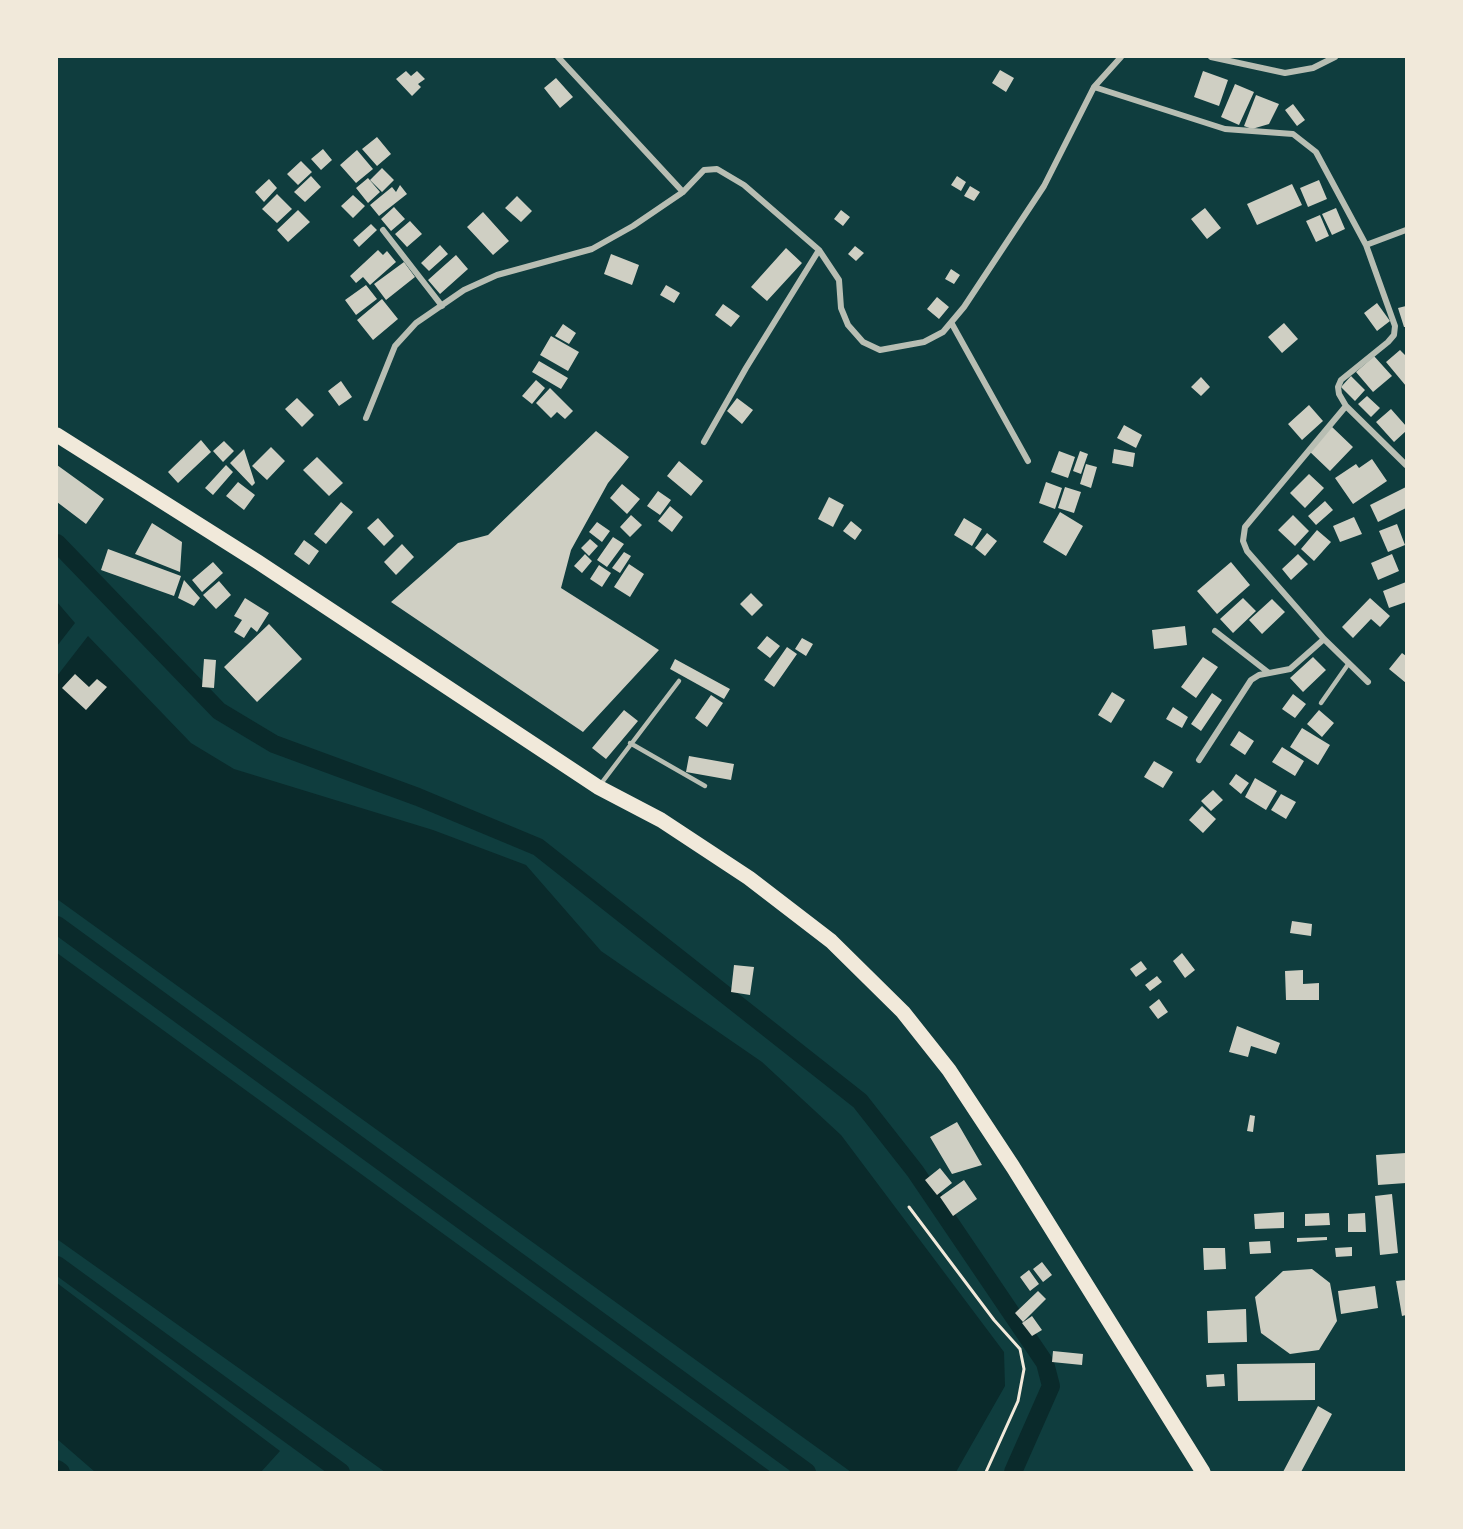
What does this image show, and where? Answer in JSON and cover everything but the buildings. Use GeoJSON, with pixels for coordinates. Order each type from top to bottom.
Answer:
{"type":"FeatureCollection","features":[{"type":"Feature","properties":{"kind":"main road"},"geometry":{"type":"LineString","coordinates":[[57,435],[258,562],[598,788],[661,820],[774,896],[831,941],[903,1012],[949,1070],[1013,1167],[1203,1472]]}},
{"type":"Feature","properties":{"kind":"street"},"geometry":{"type":"LineString","coordinates":[[558,57],[683,192]]}},
{"type":"Feature","properties":{"kind":"street"},"geometry":{"type":"LineString","coordinates":[[366,418],[395,346],[416,322],[464,290],[496,275],[592,249],[633,226],[683,192],[704,170],[717,169],[744,185],[819,250],[838,280],[841,308],[848,326],[863,342],[880,350],[896,349],[924,342],[952,324],[1044,186],[1094,87],[1122,57]]}},
{"type":"Feature","properties":{"kind":"street"},"geometry":{"type":"LineString","coordinates":[[1211,57],[1285,73],[1313,68],[1335,57]]}},
{"type":"Feature","properties":{"kind":"street"},"geometry":{"type":"LineString","coordinates":[[1094,87],[1225,129],[1293,134],[1316,152],[1366,245],[1395,326],[1388,342],[1341,380],[1338,387],[1346,406],[1406,465]]}},
{"type":"Feature","properties":{"kind":"street"},"geometry":{"type":"LineString","coordinates":[[383,230],[442,306]]}},
{"type":"Feature","properties":{"kind":"street"},"geometry":{"type":"LineString","coordinates":[[1366,245],[1406,230]]}},
{"type":"Feature","properties":{"kind":"street"},"geometry":{"type":"LineString","coordinates":[[704,442],[746,368],[819,250]]}},
{"type":"Feature","properties":{"kind":"street"},"geometry":{"type":"LineString","coordinates":[[952,324],[1028,461]]}},
{"type":"Feature","properties":{"kind":"street"},"geometry":{"type":"LineString","coordinates":[[1346,406],[1245,527],[1243,541],[1247,551],[1324,639],[1368,682]]}},
{"type":"Feature","properties":{"kind":"street"},"geometry":{"type":"LineString","coordinates":[[1215,631],[1269,673]]}},
{"type":"Feature","properties":{"kind":"street"},"geometry":{"type":"LineString","coordinates":[[1199,760],[1251,680],[1269,673],[1290,669],[1324,639]]}},
{"type":"Feature","properties":{"kind":"lane"},"geometry":{"type":"LineString","coordinates":[[1321,703],[1349,663]]}},
{"type":"Feature","properties":{"kind":"lane"},"geometry":{"type":"LineString","coordinates":[[598,788],[679,681]]}},
{"type":"Feature","properties":{"kind":"lane"},"geometry":{"type":"LineString","coordinates":[[630,743],[705,786]]}},
{"type":"Feature","properties":{"kind":"path"},"geometry":{"type":"LineString","coordinates":[[909,1207],[994,1320],[1020,1349],[1024,1369],[1018,1401],[986,1472]]}},
{"type":"Feature","properties":{"kind":"water"},"geometry":{"type":"Polygon","coordinates":[[[57,602],[75,623],[57,646],[57,602]]]}},
{"type":"Feature","properties":{"kind":"water"},"geometry":{"type":"Polygon","coordinates":[[[88,636],[191,743],[234,769],[433,830],[526,865],[601,951],[762,1062],[841,1135],[1004,1352],[1005,1386],[956,1472],[851,1472],[57,899],[57,676],[88,636]]]}},
{"type":"Feature","properties":{"kind":"water"},"geometry":{"type":"Polygon","coordinates":[[[57,953],[771,1472],[385,1472],[57,1239],[57,953]]]}},
{"type":"Feature","properties":{"kind":"water"},"geometry":{"type":"Polygon","coordinates":[[[57,1283],[280,1451],[261,1472],[95,1472],[57,1439],[57,1283]]]}},
{"type":"Feature","properties":{"kind":"waterway"},"geometry":{"type":"LineString","coordinates":[[57,543],[219,711],[274,744],[418,797],[538,847],[860,1101],[915,1171],[1045,1363],[1051,1386],[1013,1472]]}},
{"type":"Feature","properties":{"kind":"waterway"},"geometry":{"type":"LineString","coordinates":[[57,925],[807,1472]]}},
{"type":"Feature","properties":{"kind":"waterway"},"geometry":{"type":"LineString","coordinates":[[57,1265],[341,1472]]}},
{"type":"Feature","properties":{"kind":"waterway"},"geometry":{"type":"LineString","coordinates":[[57,1469],[61,1472]]}}]}
